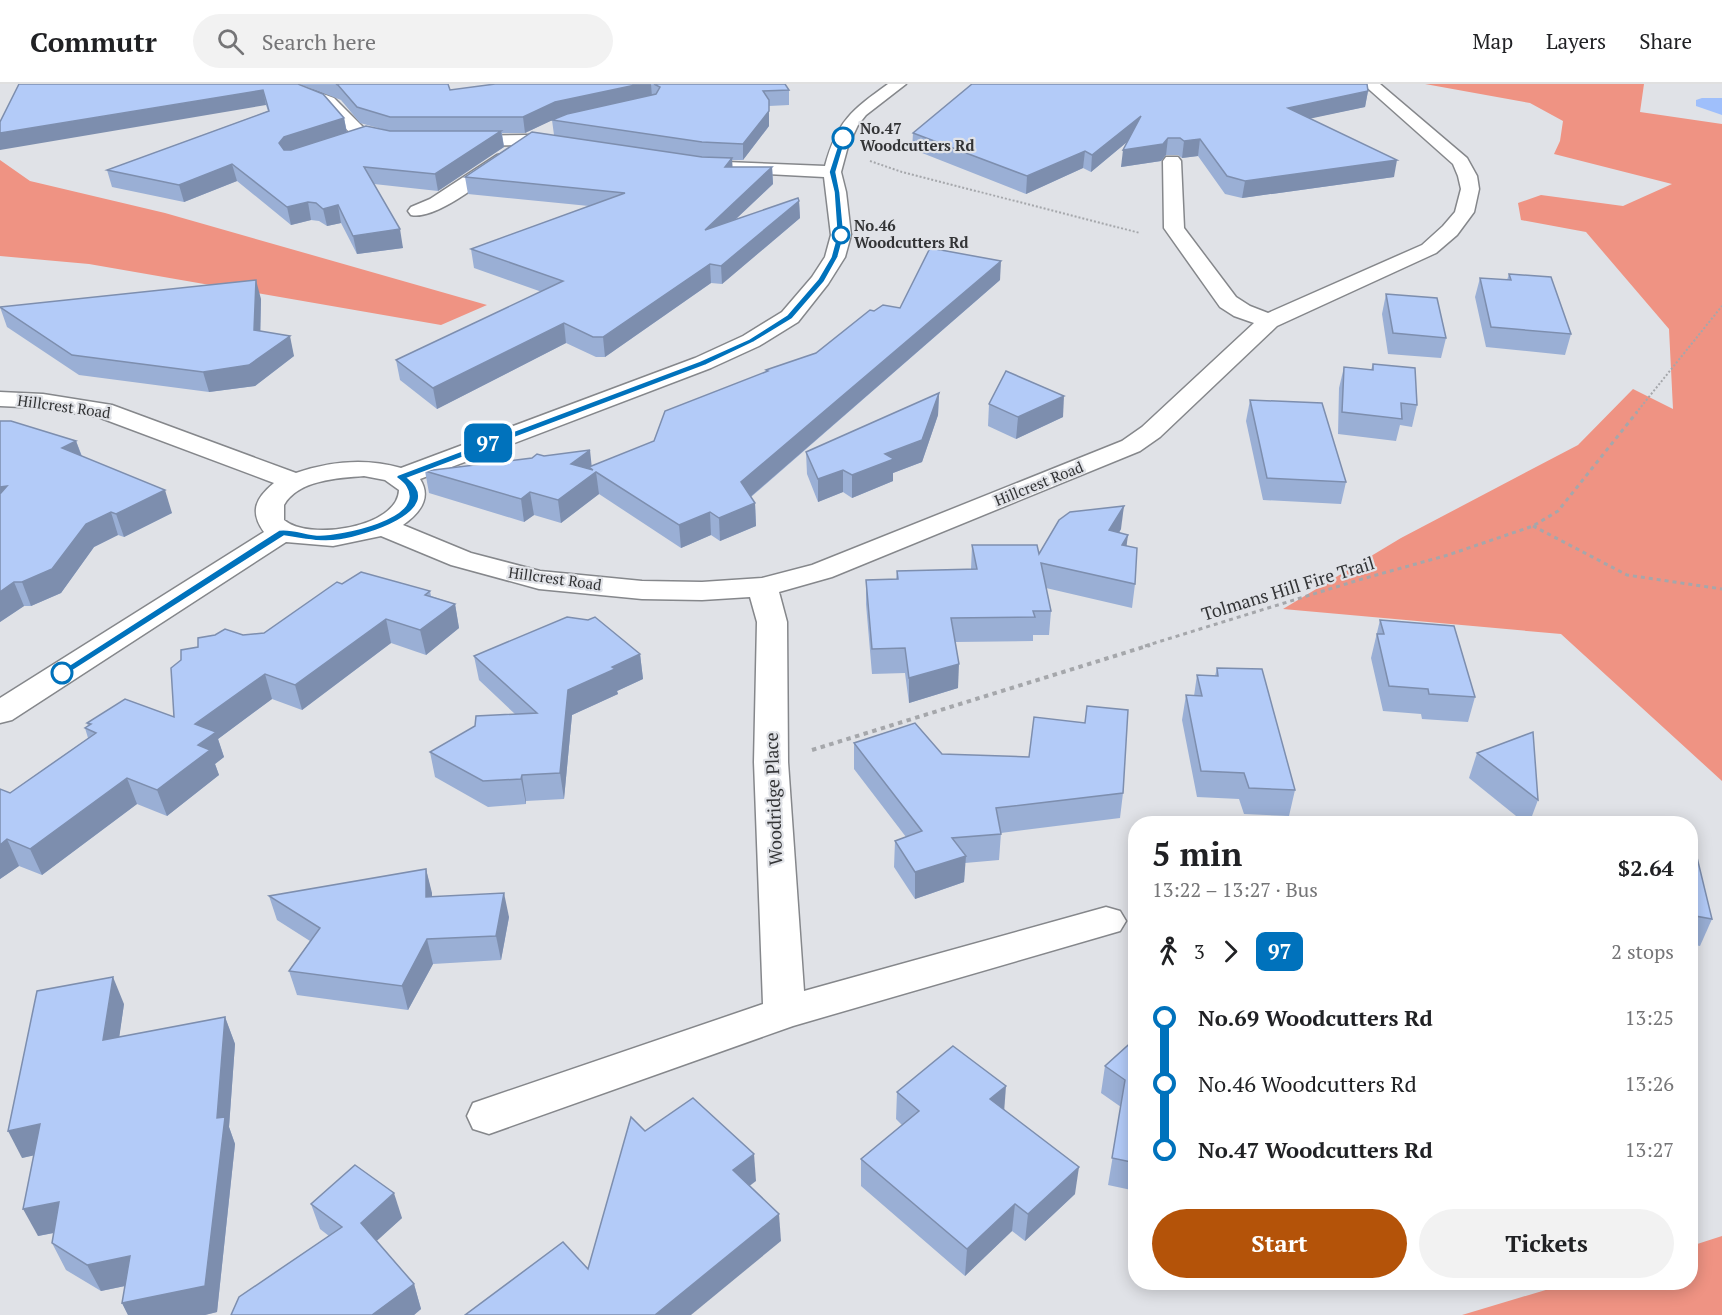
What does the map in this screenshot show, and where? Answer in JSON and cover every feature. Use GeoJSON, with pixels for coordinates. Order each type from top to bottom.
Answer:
{"type":"FeatureCollection","features":[{"type":"Feature","properties":{"kind":"street"},"geometry":{"type":"LineString","coordinates":[[401,477],[703,363],[752,341],[790,317],[821,280],[835,257],[841,235],[837,192],[832,172],[839,146],[850,124],[860,112],[898,84]]}},
{"type":"Feature","properties":{"kind":"street","name":"Hillcrest Road"},"geometry":{"type":"LineString","coordinates":[[381,526],[461,559],[539,580],[642,590],[702,591],[764,587],[822,571],[1131,446],[1151,432],[1269,321],[1429,249],[1465,214],[1472,191],[1469,176],[1461,162],[1371,84]]}},
{"type":"Feature","properties":{"kind":"street"},"geometry":{"type":"LineString","coordinates":[[271,88],[302,92],[327,100],[339,110],[353,129],[366,135],[418,141]]}},
{"type":"Feature","properties":{"kind":"street"},"geometry":{"type":"LineString","coordinates":[[418,211],[437,203],[529,140],[552,128]]}},
{"type":"Feature","properties":{"kind":"street"},"geometry":{"type":"LineString","coordinates":[[345,142],[366,135]]}},
{"type":"Feature","properties":{"kind":"street"},"geometry":{"type":"LineString","coordinates":[[437,141],[529,140],[584,147]]}},
{"type":"Feature","properties":{"kind":"street"},"geometry":{"type":"LineString","coordinates":[[1172,161],[1174,228],[1228,302],[1242,311],[1269,321]]}},
{"type":"Feature","properties":{"kind":"street"},"geometry":{"type":"LineString","coordinates":[[714,167],[832,172]]}},
{"type":"Feature","properties":{"kind":"street","name":"Hillcrest Road"},"geometry":{"type":"LineString","coordinates":[[0,399],[44,401],[104,410],[297,482]]}},
{"type":"Feature","properties":{"kind":"street"},"geometry":{"type":"LineString","coordinates":[[341,470],[374,470],[401,477],[411,485],[414,495],[409,506],[398,517],[381,526],[339,538],[317,538],[283,532],[271,522],[268,513],[271,502],[281,491],[297,482],[341,470]]}},
{"type":"Feature","properties":{"kind":"street"},"geometry":{"type":"LineString","coordinates":[[0,713],[283,532]]}},
{"type":"Feature","properties":{"kind":"street","name":"Woodridge Place"},"geometry":{"type":"LineString","coordinates":[[764,587],[771,622],[771,762],[784,1013]]}},
{"type":"Feature","properties":{"kind":"street"},"geometry":{"type":"LineString","coordinates":[[489,1116],[784,1013],[1106,921]]}},
{"type":"Feature","properties":{"kind":"path"},"geometry":{"type":"LineString","coordinates":[[877,161],[902,172],[1130,231]]}},
{"type":"Feature","properties":{"kind":"path","name":"Tolmans Hill Fire Trail"},"geometry":{"type":"LineString","coordinates":[[771,762],[1448,555],[1533,526],[1558,511],[1722,306]]}},
{"type":"Feature","properties":{"kind":"path"},"geometry":{"type":"LineString","coordinates":[[1533,526],[1627,575],[1722,589]]}},
{"type":"Feature","properties":{"kind":"shaded area"},"geometry":{"type":"Polygon","coordinates":[[[1425,84],[1644,84],[1640,112],[1722,124],[1722,781],[1561,634],[1283,609],[1401,538],[1578,445],[1633,389],[1673,409],[1669,329],[1586,232],[1521,220],[1518,203],[1541,195],[1623,206],[1672,184],[1554,154],[1560,141],[1563,121],[1530,103],[1425,84]]]}},
{"type":"Feature","properties":{"kind":"shaded area"},"geometry":{"type":"Polygon","coordinates":[[[0,160],[30,181],[165,213],[487,305],[441,325],[89,264],[0,256],[0,160]]]}},
{"type":"Feature","properties":{"kind":"shaded area"},"geometry":{"type":"Polygon","coordinates":[[[1722,1236],[1722,1315],[1462,1315],[1546,1290],[1698,1290],[1698,1244],[1722,1236]]]}},
{"type":"Feature","properties":{"kind":"water"},"geometry":{"type":"Polygon","coordinates":[[[1722,98],[1722,115],[1696,106],[1696,100],[1722,98]]]}},
{"type":"Feature","properties":{"kind":"building"},"geometry":{"type":"Polygon","coordinates":[[[19,84],[298,84],[323,94],[344,118],[284,137],[279,143],[284,150],[291,150],[366,126],[390,131],[501,131],[435,174],[364,167],[400,229],[353,236],[338,205],[323,209],[316,203],[308,202],[287,207],[232,164],[179,185],[107,170],[269,111],[263,90],[0,133],[0,122],[19,84]]]}},
{"type":"Feature","properties":{"kind":"building"},"geometry":{"type":"Polygon","coordinates":[[[336,84],[448,84],[450,90],[495,84],[640,84],[555,102],[523,117],[390,117],[357,107],[336,84]]]}},
{"type":"Feature","properties":{"kind":"building"},"geometry":{"type":"Polygon","coordinates":[[[654,84],[785,84],[789,90],[763,91],[769,100],[769,111],[743,144],[702,142],[552,120],[567,114],[656,94],[660,87],[654,84]]]}},
{"type":"Feature","properties":{"kind":"building"},"geometry":{"type":"Polygon","coordinates":[[[972,84],[1367,84],[1368,91],[1288,108],[1397,160],[1245,181],[1227,176],[1200,139],[1184,141],[1180,138],[1168,138],[1163,144],[1123,150],[1141,116],[1092,155],[1085,151],[1027,176],[913,133],[972,84]]]}},
{"type":"Feature","properties":{"kind":"building"},"geometry":{"type":"Polygon","coordinates":[[[532,132],[702,157],[732,158],[725,167],[772,167],[705,230],[798,198],[799,201],[721,266],[710,264],[603,337],[593,337],[564,323],[433,388],[396,360],[563,281],[471,249],[625,193],[465,177],[532,132]]]}},
{"type":"Feature","properties":{"kind":"building"},"geometry":{"type":"Polygon","coordinates":[[[930,248],[1001,261],[741,482],[755,503],[719,518],[710,512],[679,525],[596,472],[558,500],[530,492],[521,499],[425,471],[532,458],[537,454],[544,456],[590,450],[571,464],[593,470],[589,467],[654,441],[665,411],[768,371],[766,370],[816,353],[870,310],[874,311],[883,305],[900,308],[930,248]]]}},
{"type":"Feature","properties":{"kind":"building"},"geometry":{"type":"Polygon","coordinates":[[[1509,274],[1551,277],[1571,334],[1491,327],[1480,278],[1511,280],[1509,274]]]}},
{"type":"Feature","properties":{"kind":"building"},"geometry":{"type":"Polygon","coordinates":[[[256,280],[254,330],[290,336],[249,365],[203,372],[72,355],[0,307],[256,280]]]}},
{"type":"Feature","properties":{"kind":"building"},"geometry":{"type":"Polygon","coordinates":[[[1386,294],[1437,298],[1446,338],[1393,333],[1386,294]]]}},
{"type":"Feature","properties":{"kind":"building"},"geometry":{"type":"Polygon","coordinates":[[[1373,364],[1415,368],[1417,405],[1401,403],[1402,419],[1342,412],[1344,367],[1373,370],[1373,364]]]}},
{"type":"Feature","properties":{"kind":"building"},"geometry":{"type":"Polygon","coordinates":[[[1006,371],[1064,396],[1018,417],[989,404],[1006,371]]]}},
{"type":"Feature","properties":{"kind":"building"},"geometry":{"type":"Polygon","coordinates":[[[939,393],[922,440],[885,454],[894,459],[852,475],[843,470],[818,479],[806,452],[939,393]]]}},
{"type":"Feature","properties":{"kind":"building"},"geometry":{"type":"Polygon","coordinates":[[[1250,400],[1322,403],[1346,482],[1267,478],[1250,400]]]}},
{"type":"Feature","properties":{"kind":"building"},"geometry":{"type":"Polygon","coordinates":[[[0,421],[11,421],[76,441],[62,448],[165,490],[116,514],[111,512],[86,524],[52,569],[22,582],[14,582],[0,592],[0,494],[7,486],[0,487],[0,421]]]}},
{"type":"Feature","properties":{"kind":"building"},"geometry":{"type":"Polygon","coordinates":[[[1124,506],[1109,530],[1128,535],[1122,545],[1137,548],[1135,584],[1041,563],[1051,611],[1033,611],[1035,617],[951,618],[959,664],[909,678],[905,648],[872,649],[866,580],[898,579],[897,571],[977,569],[972,545],[1037,545],[1039,554],[1059,520],[1070,512],[1124,506]]]}},
{"type":"Feature","properties":{"kind":"building"},"geometry":{"type":"Polygon","coordinates":[[[361,572],[430,591],[425,595],[455,604],[420,630],[386,619],[295,685],[265,674],[195,724],[216,732],[198,745],[210,750],[157,790],[127,778],[30,849],[7,839],[0,845],[0,789],[10,793],[96,733],[85,728],[91,724],[87,723],[125,699],[174,717],[171,668],[181,660],[181,650],[198,647],[198,638],[215,635],[225,629],[243,635],[264,633],[337,582],[342,584],[361,572]]]}},
{"type":"Feature","properties":{"kind":"building"},"geometry":{"type":"Polygon","coordinates":[[[567,617],[588,620],[595,617],[640,654],[612,667],[615,669],[568,690],[560,773],[522,775],[521,779],[483,781],[430,752],[475,726],[476,716],[537,713],[474,656],[567,617]]]}},
{"type":"Feature","properties":{"kind":"building"},"geometry":{"type":"Polygon","coordinates":[[[1380,620],[1454,626],[1475,697],[1429,694],[1428,689],[1389,686],[1377,634],[1384,634],[1380,620]]]}},
{"type":"Feature","properties":{"kind":"building"},"geometry":{"type":"Polygon","coordinates":[[[1217,668],[1262,669],[1295,790],[1249,788],[1244,773],[1201,771],[1186,695],[1202,696],[1197,675],[1218,676],[1217,668]]]}},
{"type":"Feature","properties":{"kind":"building"},"geometry":{"type":"Polygon","coordinates":[[[1087,706],[1128,710],[1123,793],[996,808],[1001,834],[952,838],[966,856],[915,872],[895,841],[922,831],[854,743],[915,723],[942,754],[1029,757],[1034,717],[1085,723],[1087,706]]]}},
{"type":"Feature","properties":{"kind":"building"},"geometry":{"type":"Polygon","coordinates":[[[1533,732],[1538,800],[1477,753],[1533,732]]]}},
{"type":"Feature","properties":{"kind":"building"},"geometry":{"type":"Polygon","coordinates":[[[1698,861],[1712,919],[1698,916],[1698,861]]]}},
{"type":"Feature","properties":{"kind":"building"},"geometry":{"type":"Polygon","coordinates":[[[426,869],[426,897],[504,893],[496,936],[427,939],[402,986],[289,971],[320,928],[269,896],[426,869]]]}},
{"type":"Feature","properties":{"kind":"building"},"geometry":{"type":"Polygon","coordinates":[[[113,977],[103,1040],[225,1017],[217,1118],[225,1117],[205,1286],[122,1303],[130,1256],[87,1265],[52,1243],[59,1202],[23,1209],[40,1124],[8,1131],[37,991],[113,977]]]}},
{"type":"Feature","properties":{"kind":"building"},"geometry":{"type":"Polygon","coordinates":[[[1128,1045],[1128,1161],[1112,1158],[1125,1080],[1105,1066],[1128,1045]]]}},
{"type":"Feature","properties":{"kind":"building"},"geometry":{"type":"Polygon","coordinates":[[[953,1046],[1006,1086],[990,1099],[1079,1167],[1028,1214],[1015,1204],[967,1249],[861,1159],[919,1111],[897,1092],[953,1046]]]}},
{"type":"Feature","properties":{"kind":"building"},"geometry":{"type":"Polygon","coordinates":[[[693,1098],[754,1154],[733,1170],[779,1214],[655,1315],[465,1315],[563,1242],[588,1269],[631,1117],[645,1131],[693,1098]]]}},
{"type":"Feature","properties":{"kind":"building"},"geometry":{"type":"Polygon","coordinates":[[[355,1165],[394,1193],[361,1223],[414,1284],[372,1315],[231,1315],[239,1297],[342,1227],[311,1204],[355,1165]]]}},
{"type":"Feature","properties":{"kind":"bus line","name":"97"},"geometry":{"type":"LineString","coordinates":[[62,673],[283,532],[297,536],[339,538],[381,526],[398,517],[409,506],[414,495],[411,485],[401,477],[478,446],[703,363],[752,341],[790,317],[821,280],[835,257],[841,235],[837,192],[832,172],[843,138]]}},
{"type":"Feature","properties":{"kind":"place","name":"No.47 Woodcutters Rd"},"geometry":{"type":"Point","coordinates":[843,138]}},
{"type":"Feature","properties":{"kind":"place","name":"No.46 Woodcutters Rd"},"geometry":{"type":"Point","coordinates":[841,235]}}]}
